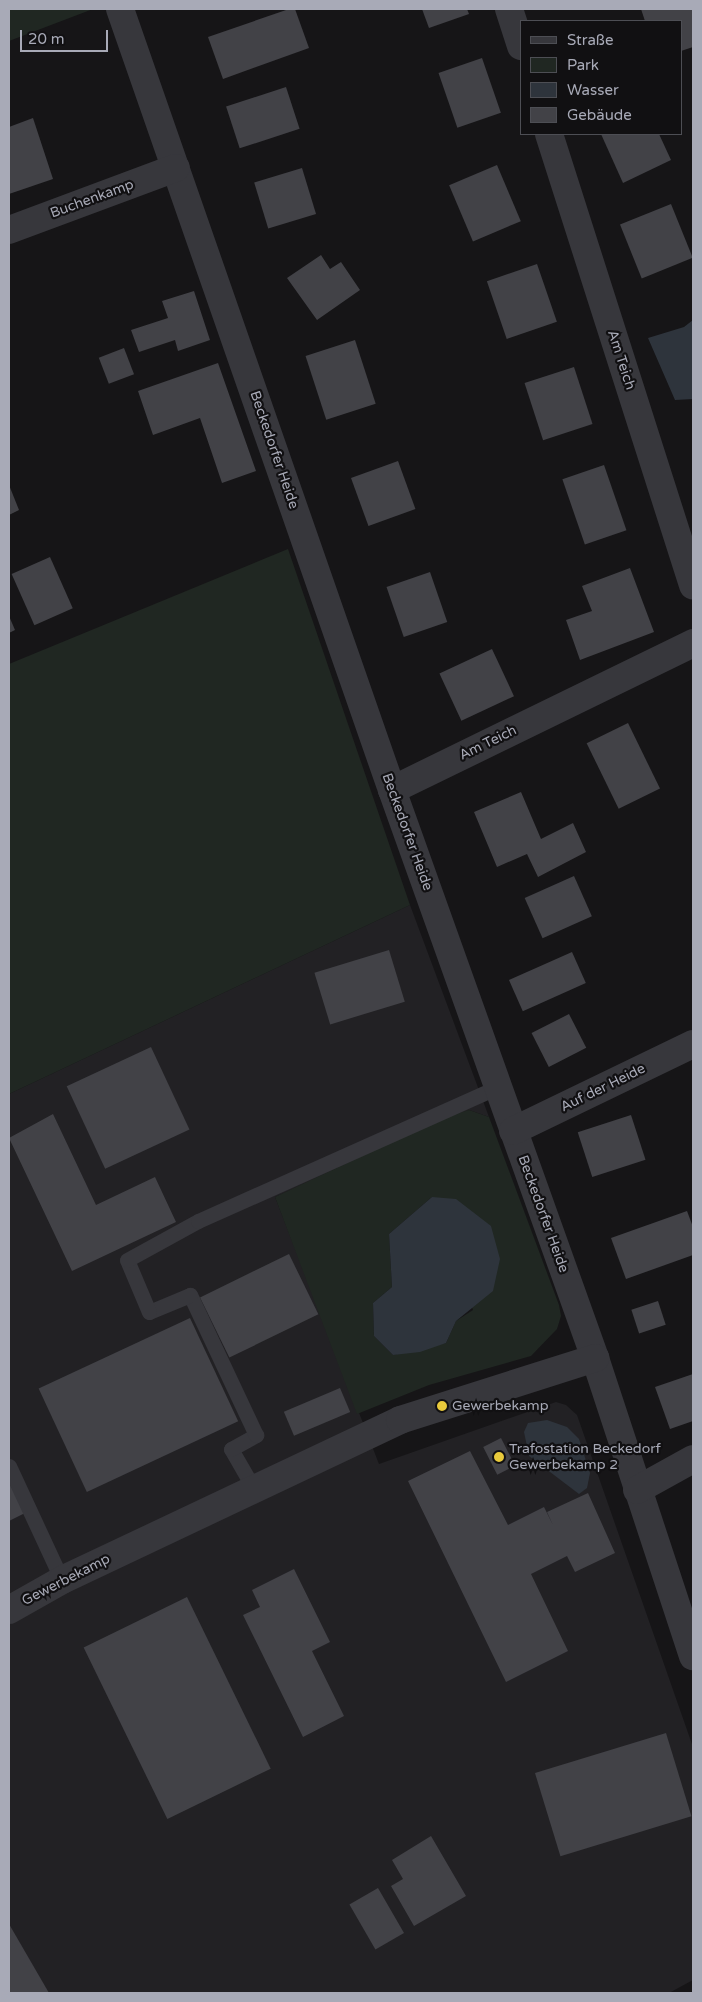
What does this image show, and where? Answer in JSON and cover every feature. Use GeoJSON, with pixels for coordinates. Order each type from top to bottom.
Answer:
{"type":"FeatureCollection","features":[{"type":"Feature","properties":{"kind":"street","name":"Beckedorfer Heide"},"geometry":{"type":"LineString","coordinates":[[120,9],[392,790],[595,1358],[693,1656]]}},
{"type":"Feature","properties":{"kind":"street"},"geometry":{"type":"LineString","coordinates":[[509,9],[520,43]]}},
{"type":"Feature","properties":{"kind":"street","name":"Am Teich"},"geometry":{"type":"LineString","coordinates":[[549,135],[693,586]]}},
{"type":"Feature","properties":{"kind":"street","name":"Buchenkamp"},"geometry":{"type":"LineString","coordinates":[[9,230],[176,168]]}},
{"type":"Feature","properties":{"kind":"street","name":"Am Teich"},"geometry":{"type":"LineString","coordinates":[[392,790],[693,643]]}},
{"type":"Feature","properties":{"kind":"street","name":"Auf der Heide"},"geometry":{"type":"LineString","coordinates":[[513,1131],[693,1044]]}},
{"type":"Feature","properties":{"kind":"street","name":"Gewerbekamp"},"geometry":{"type":"LineString","coordinates":[[9,1610],[62,1580],[400,1420],[595,1358]]}},
{"type":"Feature","properties":{"kind":"street"},"geometry":{"type":"LineString","coordinates":[[638,1490],[693,1459]]}},
{"type":"Feature","properties":{"kind":"lane"},"geometry":{"type":"LineString","coordinates":[[254,1489],[231,1449],[256,1435],[190,1295],[149,1312],[127,1260],[198,1221],[497,1087]]}},
{"type":"Feature","properties":{"kind":"lane"},"geometry":{"type":"LineString","coordinates":[[9,1466],[62,1580]]}},
{"type":"Feature","properties":{"kind":"shaded area"},"geometry":{"type":"Polygon","coordinates":[[[410,905],[489,1117],[469,1110],[275,1197],[379,1464],[556,1402],[566,1405],[577,1415],[693,1747],[693,1980],[669,1993],[9,1993],[9,1094],[410,905]]]}},
{"type":"Feature","properties":{"kind":"green space"},"geometry":{"type":"Polygon","coordinates":[[[9,9],[93,9],[9,41],[9,9]]]}},
{"type":"Feature","properties":{"kind":"green space"},"geometry":{"type":"Polygon","coordinates":[[[288,549],[410,905],[9,1094],[9,664],[288,549]]]}},
{"type":"Feature","properties":{"kind":"green space"},"geometry":{"type":"Polygon","coordinates":[[[469,1110],[489,1117],[559,1305],[561,1316],[557,1329],[531,1356],[429,1385],[357,1414],[275,1197],[443,1118],[469,1110]],[[432,1197],[389,1234],[392,1287],[373,1303],[374,1336],[393,1355],[446,1343],[456,1321],[473,1310],[432,1197]]]}},
{"type":"Feature","properties":{"kind":"water"},"geometry":{"type":"Polygon","coordinates":[[[693,320],[693,399],[675,400],[648,338],[684,327],[693,320]]]}},
{"type":"Feature","properties":{"kind":"water"},"geometry":{"type":"Polygon","coordinates":[[[432,1197],[456,1199],[491,1226],[500,1259],[493,1291],[456,1321],[446,1343],[420,1352],[393,1355],[374,1336],[373,1303],[392,1287],[389,1234],[432,1197]]]}},
{"type":"Feature","properties":{"kind":"water"},"geometry":{"type":"Polygon","coordinates":[[[547,1420],[567,1427],[579,1439],[590,1473],[587,1488],[579,1494],[529,1456],[524,1432],[528,1423],[547,1420]]]}},
{"type":"Feature","properties":{"kind":"building"},"geometry":{"type":"Polygon","coordinates":[[[289,9],[295,9],[309,48],[223,79],[208,37],[289,9]]]}},
{"type":"Feature","properties":{"kind":"building"},"geometry":{"type":"Polygon","coordinates":[[[422,9],[467,9],[469,14],[429,28],[422,9]]]}},
{"type":"Feature","properties":{"kind":"building"},"geometry":{"type":"Polygon","coordinates":[[[641,9],[693,9],[693,47],[682,51],[682,20],[645,20],[641,9]]]}},
{"type":"Feature","properties":{"kind":"building"},"geometry":{"type":"Polygon","coordinates":[[[482,58],[501,113],[457,128],[439,73],[482,58]]]}},
{"type":"Feature","properties":{"kind":"building"},"geometry":{"type":"Polygon","coordinates":[[[286,87],[300,129],[240,148],[226,106],[286,87]]]}},
{"type":"Feature","properties":{"kind":"building"},"geometry":{"type":"Polygon","coordinates":[[[33,118],[53,179],[9,194],[9,127],[33,118]]]}},
{"type":"Feature","properties":{"kind":"building"},"geometry":{"type":"Polygon","coordinates":[[[601,135],[659,135],[671,160],[623,183],[601,135]]]}},
{"type":"Feature","properties":{"kind":"building"},"geometry":{"type":"Polygon","coordinates":[[[497,165],[521,221],[473,241],[449,185],[497,165]]]}},
{"type":"Feature","properties":{"kind":"building"},"geometry":{"type":"Polygon","coordinates":[[[302,168],[316,214],[268,229],[254,183],[302,168]]]}},
{"type":"Feature","properties":{"kind":"building"},"geometry":{"type":"Polygon","coordinates":[[[671,204],[693,258],[642,278],[620,225],[671,204]]]}},
{"type":"Feature","properties":{"kind":"building"},"geometry":{"type":"Polygon","coordinates":[[[321,255],[330,269],[341,262],[360,290],[317,320],[287,278],[321,255]]]}},
{"type":"Feature","properties":{"kind":"building"},"geometry":{"type":"Polygon","coordinates":[[[537,264],[557,322],[507,339],[487,281],[537,264]]]}},
{"type":"Feature","properties":{"kind":"building"},"geometry":{"type":"Polygon","coordinates":[[[194,291],[210,340],[178,351],[175,340],[139,352],[131,330],[168,318],[162,301],[194,291]]]}},
{"type":"Feature","properties":{"kind":"building"},"geometry":{"type":"Polygon","coordinates":[[[355,340],[376,404],[326,420],[306,356],[355,340]]]}},
{"type":"Feature","properties":{"kind":"building"},"geometry":{"type":"Polygon","coordinates":[[[124,348],[134,374],[109,384],[99,358],[124,348]]]}},
{"type":"Feature","properties":{"kind":"building"},"geometry":{"type":"Polygon","coordinates":[[[218,363],[256,471],[222,483],[200,418],[153,435],[138,391],[218,363]]]}},
{"type":"Feature","properties":{"kind":"building"},"geometry":{"type":"Polygon","coordinates":[[[574,367],[593,424],[543,440],[525,383],[574,367]]]}},
{"type":"Feature","properties":{"kind":"building"},"geometry":{"type":"Polygon","coordinates":[[[398,461],[415,509],[368,526],[351,478],[398,461]]]}},
{"type":"Feature","properties":{"kind":"building"},"geometry":{"type":"Polygon","coordinates":[[[604,465],[626,530],[585,545],[562,479],[604,465]]]}},
{"type":"Feature","properties":{"kind":"building"},"geometry":{"type":"Polygon","coordinates":[[[9,485],[19,510],[9,515],[9,485]]]}},
{"type":"Feature","properties":{"kind":"building"},"geometry":{"type":"Polygon","coordinates":[[[50,557],[73,608],[34,625],[12,574],[50,557]]]}},
{"type":"Feature","properties":{"kind":"building"},"geometry":{"type":"Polygon","coordinates":[[[630,568],[654,632],[580,660],[566,620],[592,611],[582,586],[630,568]]]}},
{"type":"Feature","properties":{"kind":"building"},"geometry":{"type":"Polygon","coordinates":[[[430,572],[447,622],[404,637],[387,587],[430,572]]]}},
{"type":"Feature","properties":{"kind":"building"},"geometry":{"type":"Polygon","coordinates":[[[9,616],[15,630],[9,633],[9,616]]]}},
{"type":"Feature","properties":{"kind":"building"},"geometry":{"type":"Polygon","coordinates":[[[492,649],[514,696],[461,721],[439,674],[492,649]]]}},
{"type":"Feature","properties":{"kind":"building"},"geometry":{"type":"Polygon","coordinates":[[[628,723],[660,789],[619,809],[587,743],[628,723]]]}},
{"type":"Feature","properties":{"kind":"building"},"geometry":{"type":"Polygon","coordinates":[[[521,792],[541,839],[573,823],[586,852],[538,877],[527,854],[497,867],[474,812],[521,792]]]}},
{"type":"Feature","properties":{"kind":"building"},"geometry":{"type":"Polygon","coordinates":[[[574,876],[592,916],[543,938],[525,898],[574,876]]]}},
{"type":"Feature","properties":{"kind":"building"},"geometry":{"type":"Polygon","coordinates":[[[389,950],[405,1002],[330,1024],[314,973],[389,950]]]}},
{"type":"Feature","properties":{"kind":"building"},"geometry":{"type":"Polygon","coordinates":[[[572,952],[586,983],[523,1011],[509,980],[572,952]]]}},
{"type":"Feature","properties":{"kind":"building"},"geometry":{"type":"Polygon","coordinates":[[[569,1014],[586,1048],[549,1067],[532,1033],[569,1014]]]}},
{"type":"Feature","properties":{"kind":"building"},"geometry":{"type":"Polygon","coordinates":[[[151,1047],[189,1129],[105,1169],[67,1086],[151,1047]]]}},
{"type":"Feature","properties":{"kind":"building"},"geometry":{"type":"Polygon","coordinates":[[[53,1114],[96,1205],[155,1177],[176,1222],[72,1271],[9,1138],[53,1114]]]}},
{"type":"Feature","properties":{"kind":"building"},"geometry":{"type":"Polygon","coordinates":[[[631,1115],[646,1160],[592,1177],[578,1132],[631,1115]]]}},
{"type":"Feature","properties":{"kind":"building"},"geometry":{"type":"Polygon","coordinates":[[[687,1211],[693,1227],[693,1255],[626,1279],[611,1238],[687,1211]]]}},
{"type":"Feature","properties":{"kind":"building"},"geometry":{"type":"Polygon","coordinates":[[[289,1254],[318,1314],[229,1358],[200,1297],[289,1254]]]}},
{"type":"Feature","properties":{"kind":"building"},"geometry":{"type":"Polygon","coordinates":[[[658,1301],[666,1325],[639,1333],[631,1310],[658,1301]]]}},
{"type":"Feature","properties":{"kind":"building"},"geometry":{"type":"Polygon","coordinates":[[[190,1318],[238,1421],[87,1492],[39,1389],[190,1318]]]}},
{"type":"Feature","properties":{"kind":"building"},"geometry":{"type":"Polygon","coordinates":[[[693,1374],[693,1421],[670,1429],[655,1387],[693,1374]]]}},
{"type":"Feature","properties":{"kind":"building"},"geometry":{"type":"Polygon","coordinates":[[[340,1388],[350,1412],[294,1436],[284,1412],[340,1388]]]}},
{"type":"Feature","properties":{"kind":"building","name":"Trafostation Beckedorf Gewerbekamp 2"},"geometry":{"type":"Polygon","coordinates":[[[501,1438],[515,1466],[497,1475],[483,1447],[501,1438]]]}},
{"type":"Feature","properties":{"kind":"building"},"geometry":{"type":"Polygon","coordinates":[[[470,1451],[508,1525],[544,1507],[553,1525],[547,1512],[588,1493],[615,1553],[575,1572],[567,1556],[531,1574],[568,1651],[506,1682],[408,1481],[470,1451]]]}},
{"type":"Feature","properties":{"kind":"building"},"geometry":{"type":"Polygon","coordinates":[[[9,1475],[27,1512],[9,1521],[9,1475]]]}},
{"type":"Feature","properties":{"kind":"building"},"geometry":{"type":"Polygon","coordinates":[[[294,1569],[330,1642],[312,1651],[344,1716],[303,1737],[243,1615],[260,1607],[252,1590],[294,1569]]]}},
{"type":"Feature","properties":{"kind":"building"},"geometry":{"type":"Polygon","coordinates":[[[187,1597],[271,1769],[167,1819],[84,1647],[187,1597]]]}},
{"type":"Feature","properties":{"kind":"building"},"geometry":{"type":"Polygon","coordinates":[[[666,1733],[691,1816],[560,1856],[535,1773],[666,1733]]]}},
{"type":"Feature","properties":{"kind":"building"},"geometry":{"type":"Polygon","coordinates":[[[431,1836],[466,1896],[414,1926],[391,1886],[403,1879],[392,1860],[431,1836]]]}},
{"type":"Feature","properties":{"kind":"building"},"geometry":{"type":"Polygon","coordinates":[[[378,1888],[404,1933],[375,1950],[349,1905],[378,1888]]]}},
{"type":"Feature","properties":{"kind":"building"},"geometry":{"type":"Polygon","coordinates":[[[9,1924],[49,1993],[9,1993],[9,1924]]]}},
{"type":"Feature","properties":{"kind":"place","name":"Gewerbekamp"},"geometry":{"type":"Point","coordinates":[442,1406]}},
{"type":"Feature","properties":{"kind":"place","name":"Trafostation Beckedorf Gewerbekamp 2"},"geometry":{"type":"Point","coordinates":[499,1457]}}]}
